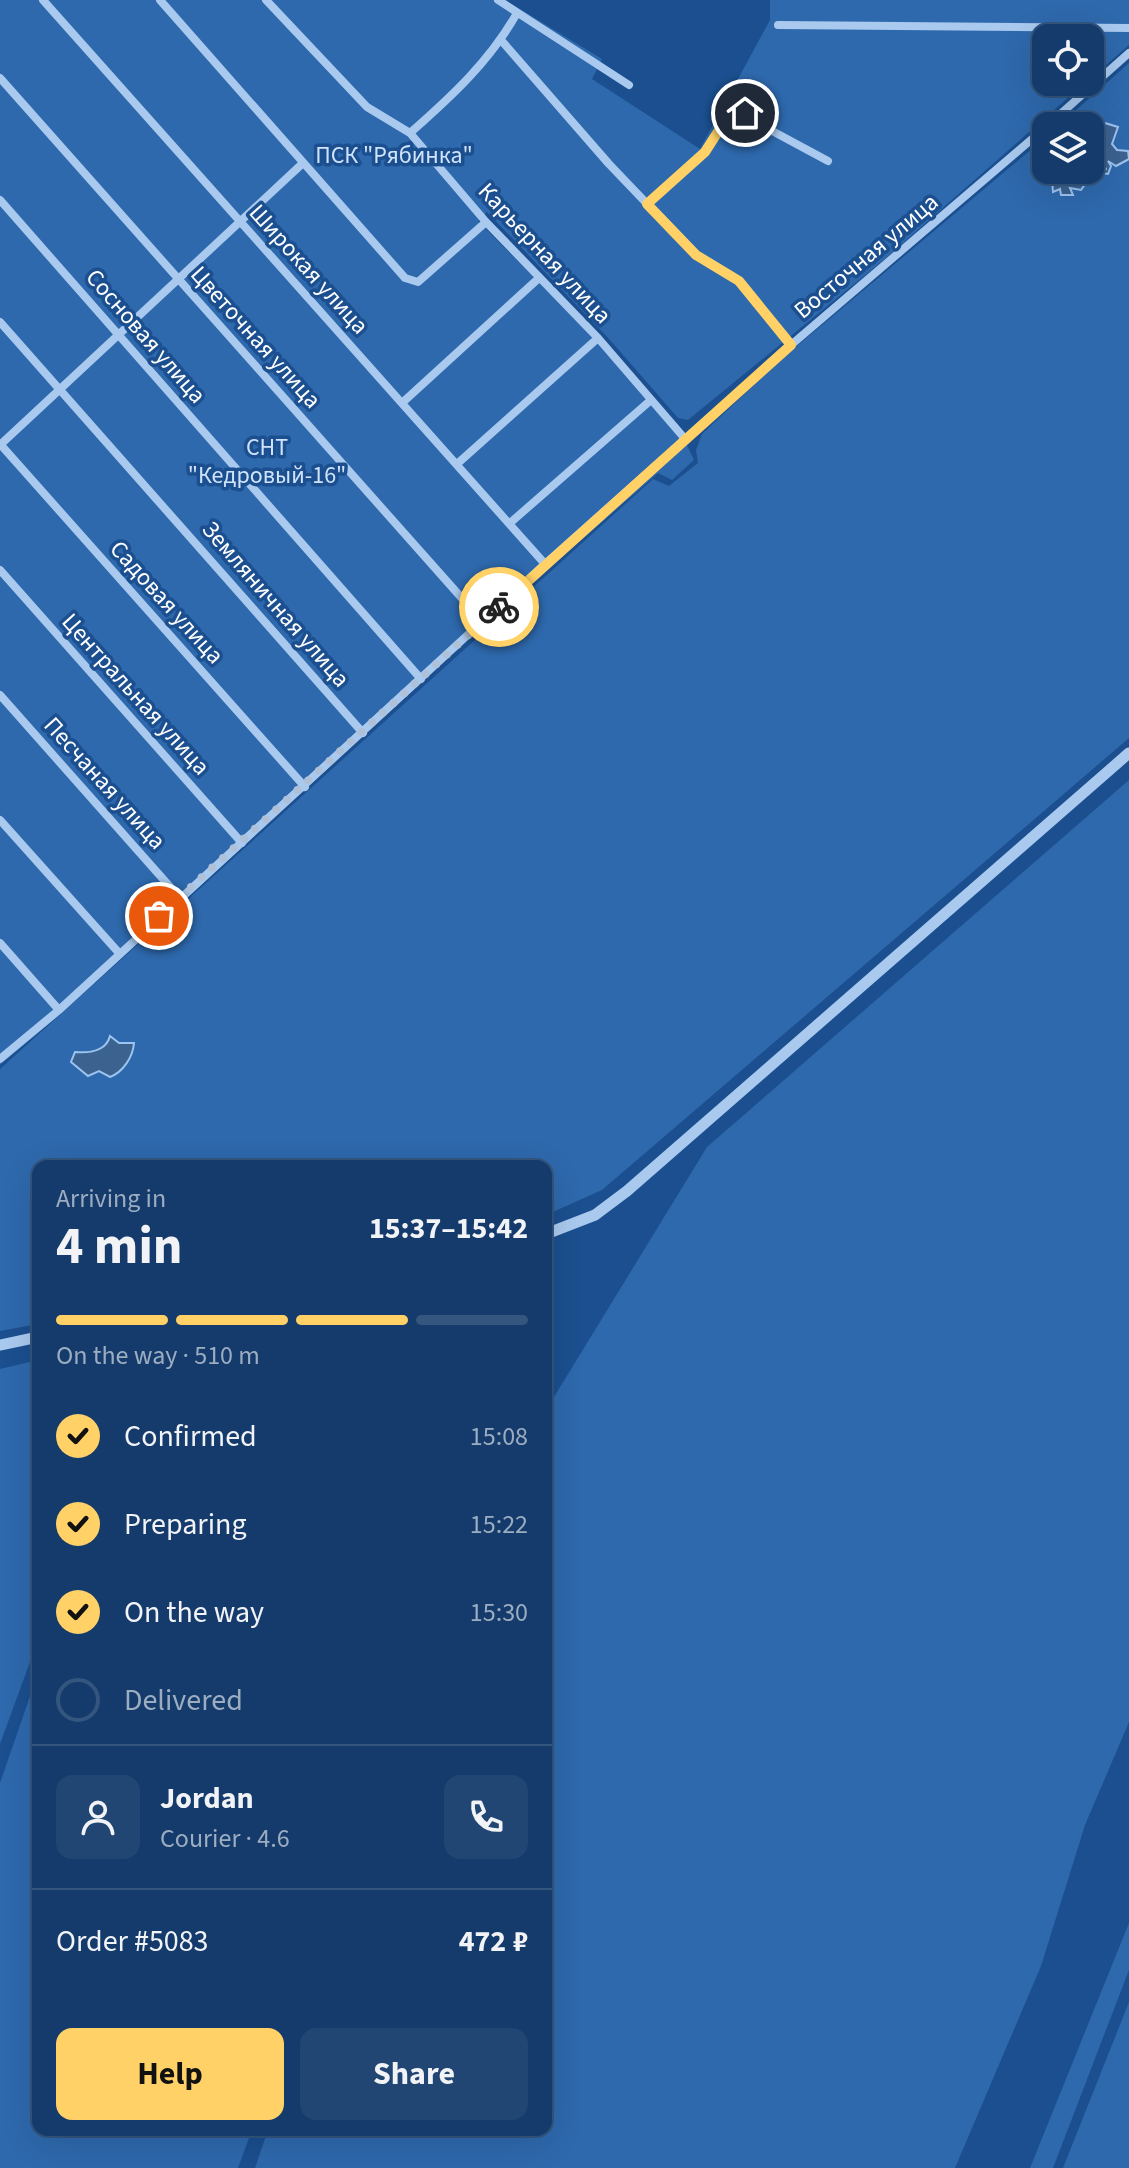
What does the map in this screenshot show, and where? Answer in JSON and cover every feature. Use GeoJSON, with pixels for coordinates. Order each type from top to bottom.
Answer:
{"type":"FeatureCollection","features":[{"type":"Feature","properties":{"kind":"street","name":"Широкая улица"},"geometry":{"type":"LineString","coordinates":[[43,0],[545,564]]}},
{"type":"Feature","properties":{"kind":"street"},"geometry":{"type":"LineString","coordinates":[[160,0],[411,282],[418,282],[486,222]]}},
{"type":"Feature","properties":{"kind":"street","name":"Карьерная улица"},"geometry":{"type":"LineString","coordinates":[[266,0],[367,107],[410,133],[486,222],[598,338],[686,440]]}},
{"type":"Feature","properties":{"kind":"street"},"geometry":{"type":"LineString","coordinates":[[498,0],[629,85]]}},
{"type":"Feature","properties":{"kind":"street"},"geometry":{"type":"LineString","coordinates":[[410,133],[459,90],[501,40],[517,13]]}},
{"type":"Feature","properties":{"kind":"street"},"geometry":{"type":"LineString","coordinates":[[778,25],[1129,28]]}},
{"type":"Feature","properties":{"kind":"street"},"geometry":{"type":"LineString","coordinates":[[501,40],[647,204],[696,255],[739,281],[791,345]]}},
{"type":"Feature","properties":{"kind":"street","name":"Восточная улица"},"geometry":{"type":"LineString","coordinates":[[1064,112],[1129,53]]}},
{"type":"Feature","properties":{"kind":"street","name":"Цветочная улица"},"geometry":{"type":"LineString","coordinates":[[0,78],[483,622]]}},
{"type":"Feature","properties":{"kind":"street"},"geometry":{"type":"LineString","coordinates":[[647,204],[705,152],[733,110],[828,161]]}},
{"type":"Feature","properties":{"kind":"street","name":"Восточная улица"},"geometry":{"type":"LineString","coordinates":[[0,1059],[59,1010],[179,897],[305,787],[545,564],[791,345],[1032,140]]}},
{"type":"Feature","properties":{"kind":"street"},"geometry":{"type":"LineString","coordinates":[[0,444],[303,163]]}},
{"type":"Feature","properties":{"kind":"street","name":"Сосновая улица"},"geometry":{"type":"LineString","coordinates":[[0,200],[421,679]]}},
{"type":"Feature","properties":{"kind":"street"},"geometry":{"type":"LineString","coordinates":[[402,403],[539,278]]}},
{"type":"Feature","properties":{"kind":"street","name":"Земляничная улица"},"geometry":{"type":"LineString","coordinates":[[0,322],[363,733]]}},
{"type":"Feature","properties":{"kind":"street"},"geometry":{"type":"LineString","coordinates":[[457,464],[598,338]]}},
{"type":"Feature","properties":{"kind":"street"},"geometry":{"type":"LineString","coordinates":[[510,523],[651,400]]}},
{"type":"Feature","properties":{"kind":"street","name":"Садовая улица"},"geometry":{"type":"LineString","coordinates":[[0,444],[305,787]]}},
{"type":"Feature","properties":{"kind":"street","name":"Центральная улица"},"geometry":{"type":"LineString","coordinates":[[0,570],[242,843]]}},
{"type":"Feature","properties":{"kind":"street","name":"Песчаная улица"},"geometry":{"type":"LineString","coordinates":[[0,695],[179,897]]}},
{"type":"Feature","properties":{"kind":"street"},"geometry":{"type":"LineString","coordinates":[[552,1232],[595,1215],[627,1191],[1129,753]]}},
{"type":"Feature","properties":{"kind":"street"},"geometry":{"type":"LineString","coordinates":[[0,820],[119,953]]}},
{"type":"Feature","properties":{"kind":"street"},"geometry":{"type":"LineString","coordinates":[[0,943],[59,1010]]}},
{"type":"Feature","properties":{"kind":"street"},"geometry":{"type":"LineString","coordinates":[[0,1345],[32,1338]]}},
{"type":"Feature","properties":{"kind":"green space","name":"СНТ \"Кедровый-16\""},"geometry":{"type":"Polygon","coordinates":[[[0,0],[505,0],[602,59],[592,79],[700,149],[770,20],[770,0],[1129,0],[1129,45],[1104,67],[1104,24],[1032,24],[1032,96],[1070,96],[1052,112],[1032,112],[1032,130],[886,258],[688,420],[678,418],[610,340],[487,212],[478,221],[585,329],[687,445],[694,460],[672,480],[658,473],[487,622],[65,1010],[0,1065],[0,0]]]}},
{"type":"Feature","properties":{"kind":"green space"},"geometry":{"type":"Polygon","coordinates":[[[1129,63],[1129,738],[602,1190],[552,1212],[552,1160],[32,1160],[32,1325],[0,1331],[0,1069],[653,479],[669,486],[698,463],[696,450],[702,434],[784,357],[1032,149],[1032,184],[1104,184],[1104,112],[1074,112],[1092,96],[1104,96],[1104,85],[1129,63]]]}},
{"type":"Feature","properties":{"kind":"green space"},"geometry":{"type":"Polygon","coordinates":[[[1129,780],[1129,1722],[1085,1825],[1041,1966],[955,2168],[255,2168],[266,2136],[552,2136],[552,1400],[707,1147],[1129,780]]]}},
{"type":"Feature","properties":{"kind":"green space"},"geometry":{"type":"Polygon","coordinates":[[[32,1361],[32,1656],[0,1744],[0,1369],[32,1361]]]}},
{"type":"Feature","properties":{"kind":"green space"},"geometry":{"type":"Polygon","coordinates":[[[32,1690],[32,2136],[250,2136],[238,2168],[0,2168],[0,1783],[32,1690]]]}},
{"type":"Feature","properties":{"kind":"green space"},"geometry":{"type":"Polygon","coordinates":[[[1129,1923],[1129,1970],[1053,2168],[1030,2168],[1129,1923]]]}},
{"type":"Feature","properties":{"kind":"green space"},"geometry":{"type":"Polygon","coordinates":[[[1129,2002],[1129,2168],[1063,2168],[1129,2002]]]}},
{"type":"Feature","properties":{"kind":"shaded area"},"geometry":{"type":"Polygon","coordinates":[[[1105,123],[1118,127],[1112,144],[1117,150],[1128,151],[1129,159],[1116,166],[1108,161],[1111,166],[1108,174],[1104,173],[1105,123]]]}},
{"type":"Feature","properties":{"kind":"shaded area"},"geometry":{"type":"Polygon","coordinates":[[[1052,184],[1085,184],[1081,190],[1070,188],[1073,195],[1061,195],[1060,189],[1053,192],[1052,184]]]}},
{"type":"Feature","properties":{"kind":"shaded area"},"geometry":{"type":"Polygon","coordinates":[[[110,1036],[119,1043],[134,1043],[132,1054],[115,1075],[110,1077],[99,1071],[88,1076],[71,1062],[75,1052],[91,1052],[101,1048],[110,1036]]]}},
{"type":"Feature","properties":{"kind":"way so far"},"geometry":{"type":"LineString","coordinates":[[159,916],[305,787],[499,607]]}},
{"type":"Feature","properties":{"kind":"route"},"geometry":{"type":"LineString","coordinates":[[499,607],[791,345],[739,281],[696,255],[647,204],[705,152],[733,110],[745,113]]}},
{"type":"Feature","properties":{"kind":"park label","name":"ПСК \"Рябинка\""},"geometry":{"type":"Point","coordinates":[394,155]}}]}
